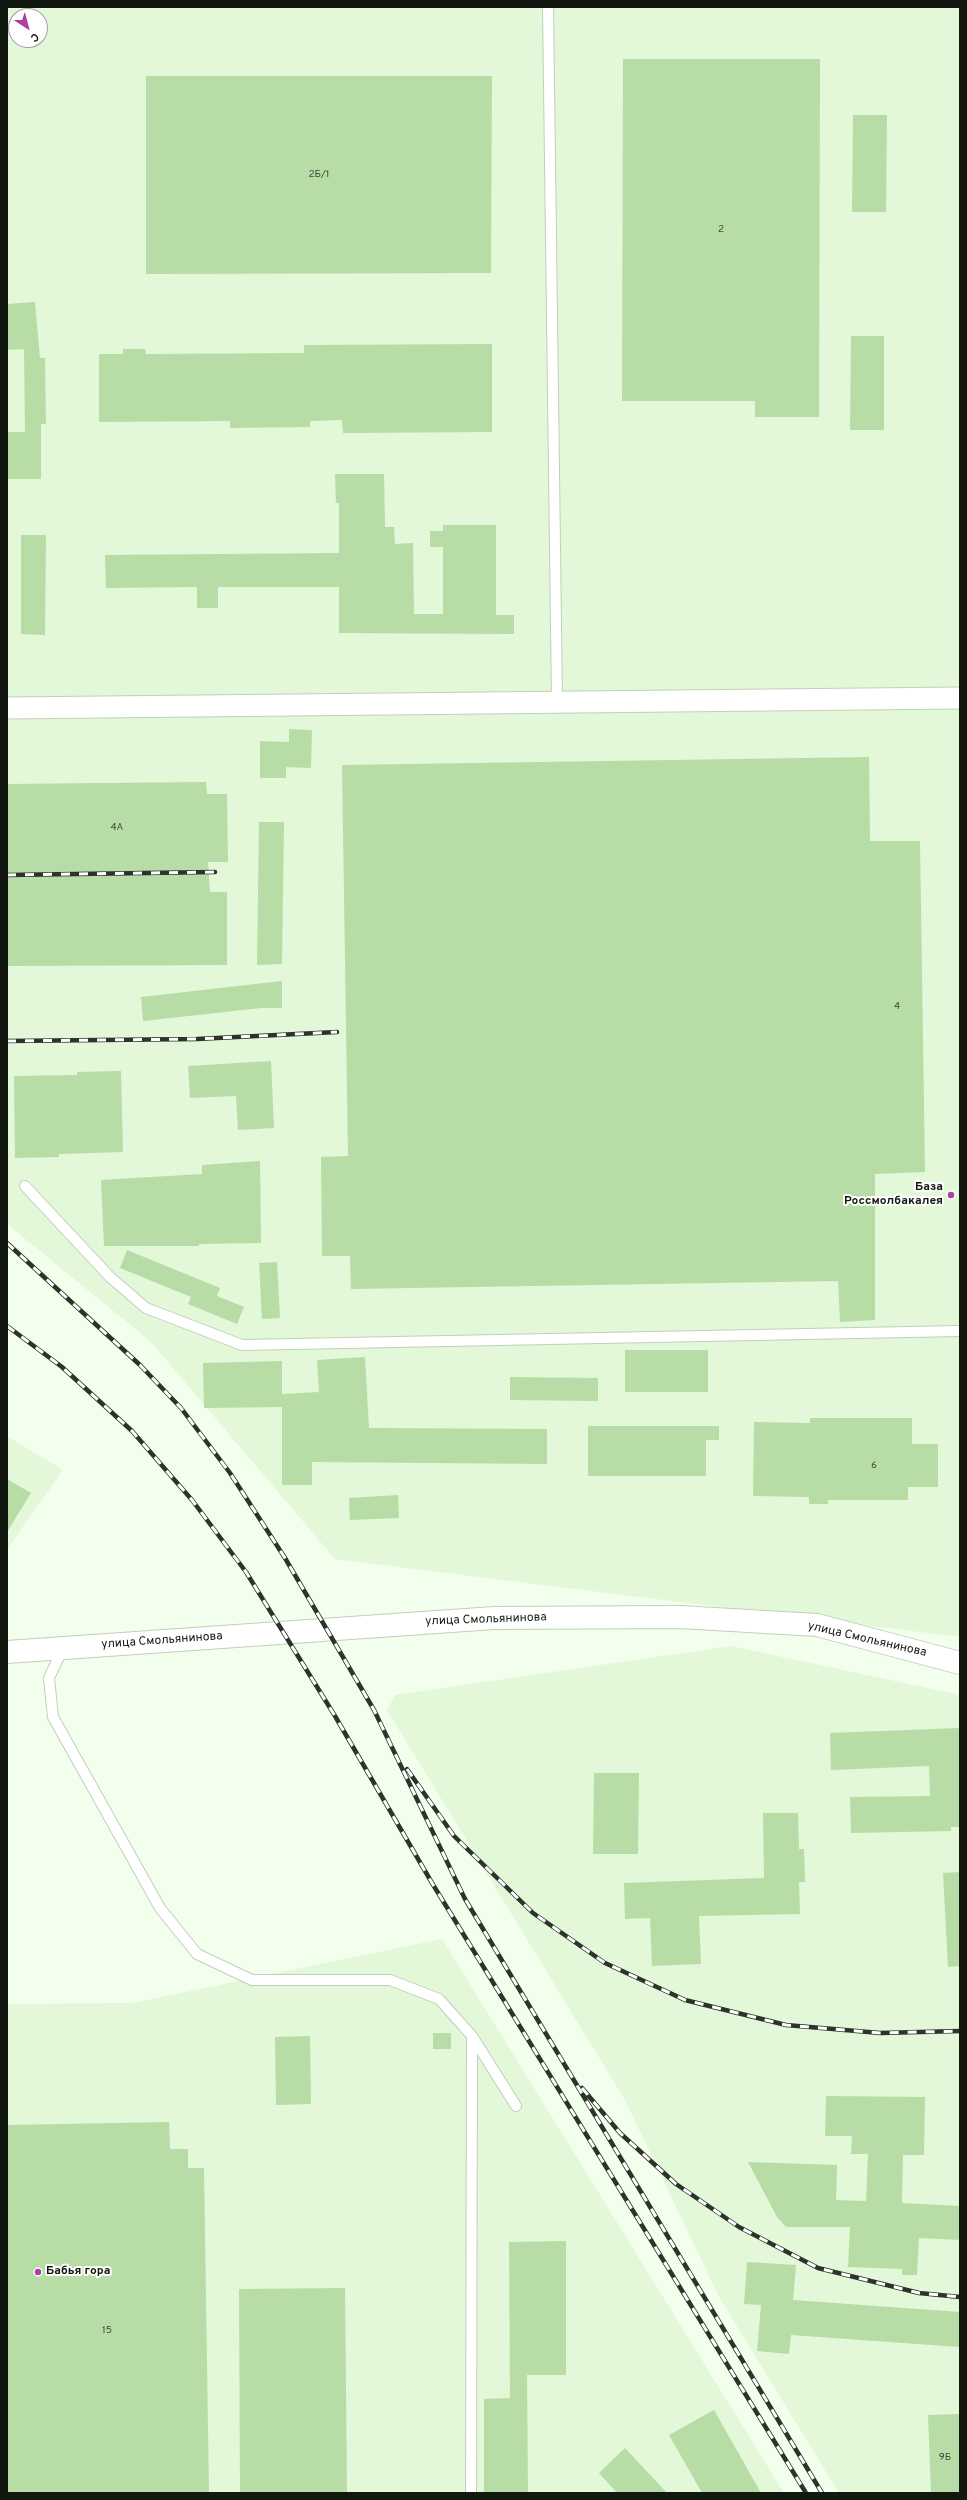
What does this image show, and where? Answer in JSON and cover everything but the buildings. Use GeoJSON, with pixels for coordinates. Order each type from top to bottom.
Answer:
{"type":"FeatureCollection","features":[{"type":"Feature","properties":{"kind":"street"},"geometry":{"type":"LineString","coordinates":[[7,708],[960,698]]}},
{"type":"Feature","properties":{"kind":"street","name":"улица Смольянинова"},"geometry":{"type":"LineString","coordinates":[[7,1652],[494,1618],[680,1617],[817,1625],[960,1663]]}},
{"type":"Feature","properties":{"kind":"lane"},"geometry":{"type":"LineString","coordinates":[[548,7],[558,702]]}},
{"type":"Feature","properties":{"kind":"lane"},"geometry":{"type":"LineString","coordinates":[[25,1186],[110,1277],[146,1308],[242,1345],[960,1331]]}},
{"type":"Feature","properties":{"kind":"lane"},"geometry":{"type":"LineString","coordinates":[[63,1648],[50,1678],[53,1717],[160,1908],[197,1954],[252,1980],[390,1980],[439,2000],[472,2036],[516,2106]]}},
{"type":"Feature","properties":{"kind":"lane"},"geometry":{"type":"LineString","coordinates":[[471,2493],[472,2036]]}},
{"type":"Feature","properties":{"kind":"shaded area"},"geometry":{"type":"Polygon","coordinates":[[[7,7],[960,7],[960,1637],[335,1559],[150,1341],[7,1224],[7,7]]]}},
{"type":"Feature","properties":{"kind":"shaded area"},"geometry":{"type":"Polygon","coordinates":[[[7,1436],[63,1470],[7,1549],[7,1436]]]}},
{"type":"Feature","properties":{"kind":"shaded area"},"geometry":{"type":"Polygon","coordinates":[[[731,1646],[960,1695],[960,2493],[839,2493],[719,2297],[625,2100],[387,1710],[395,1695],[731,1646]]]}},
{"type":"Feature","properties":{"kind":"shaded area"},"geometry":{"type":"Polygon","coordinates":[[[442,1939],[784,2493],[7,2493],[7,2004],[132,2003],[442,1939]]]}},
{"type":"Feature","properties":{"kind":"railway"},"geometry":{"type":"LineString","coordinates":[[7,875],[215,872]]}},
{"type":"Feature","properties":{"kind":"railway"},"geometry":{"type":"LineString","coordinates":[[7,1041],[197,1039],[337,1032]]}},
{"type":"Feature","properties":{"kind":"railway"},"geometry":{"type":"LineString","coordinates":[[7,1243],[140,1365],[181,1408],[230,1473],[285,1558],[374,1710],[465,1899],[822,2493]]}},
{"type":"Feature","properties":{"kind":"railway"},"geometry":{"type":"LineString","coordinates":[[7,1326],[62,1367],[132,1431],[192,1500],[246,1572],[335,1716],[432,1883],[806,2493]]}},
{"type":"Feature","properties":{"kind":"railway"},"geometry":{"type":"LineString","coordinates":[[407,1769],[454,1836],[533,1913],[605,1963],[685,2000],[786,2025],[880,2033],[960,2031]]}},
{"type":"Feature","properties":{"kind":"railway"},"geometry":{"type":"LineString","coordinates":[[582,2088],[620,2133],[676,2184],[739,2227],[818,2268],[919,2293],[960,2297]]}},
{"type":"Feature","properties":{"kind":"place","name":"База Россмолбакалея"},"geometry":{"type":"Point","coordinates":[951,1195]}},
{"type":"Feature","properties":{"kind":"place","name":"Бабья гора"},"geometry":{"type":"Point","coordinates":[38,2272]}}]}
